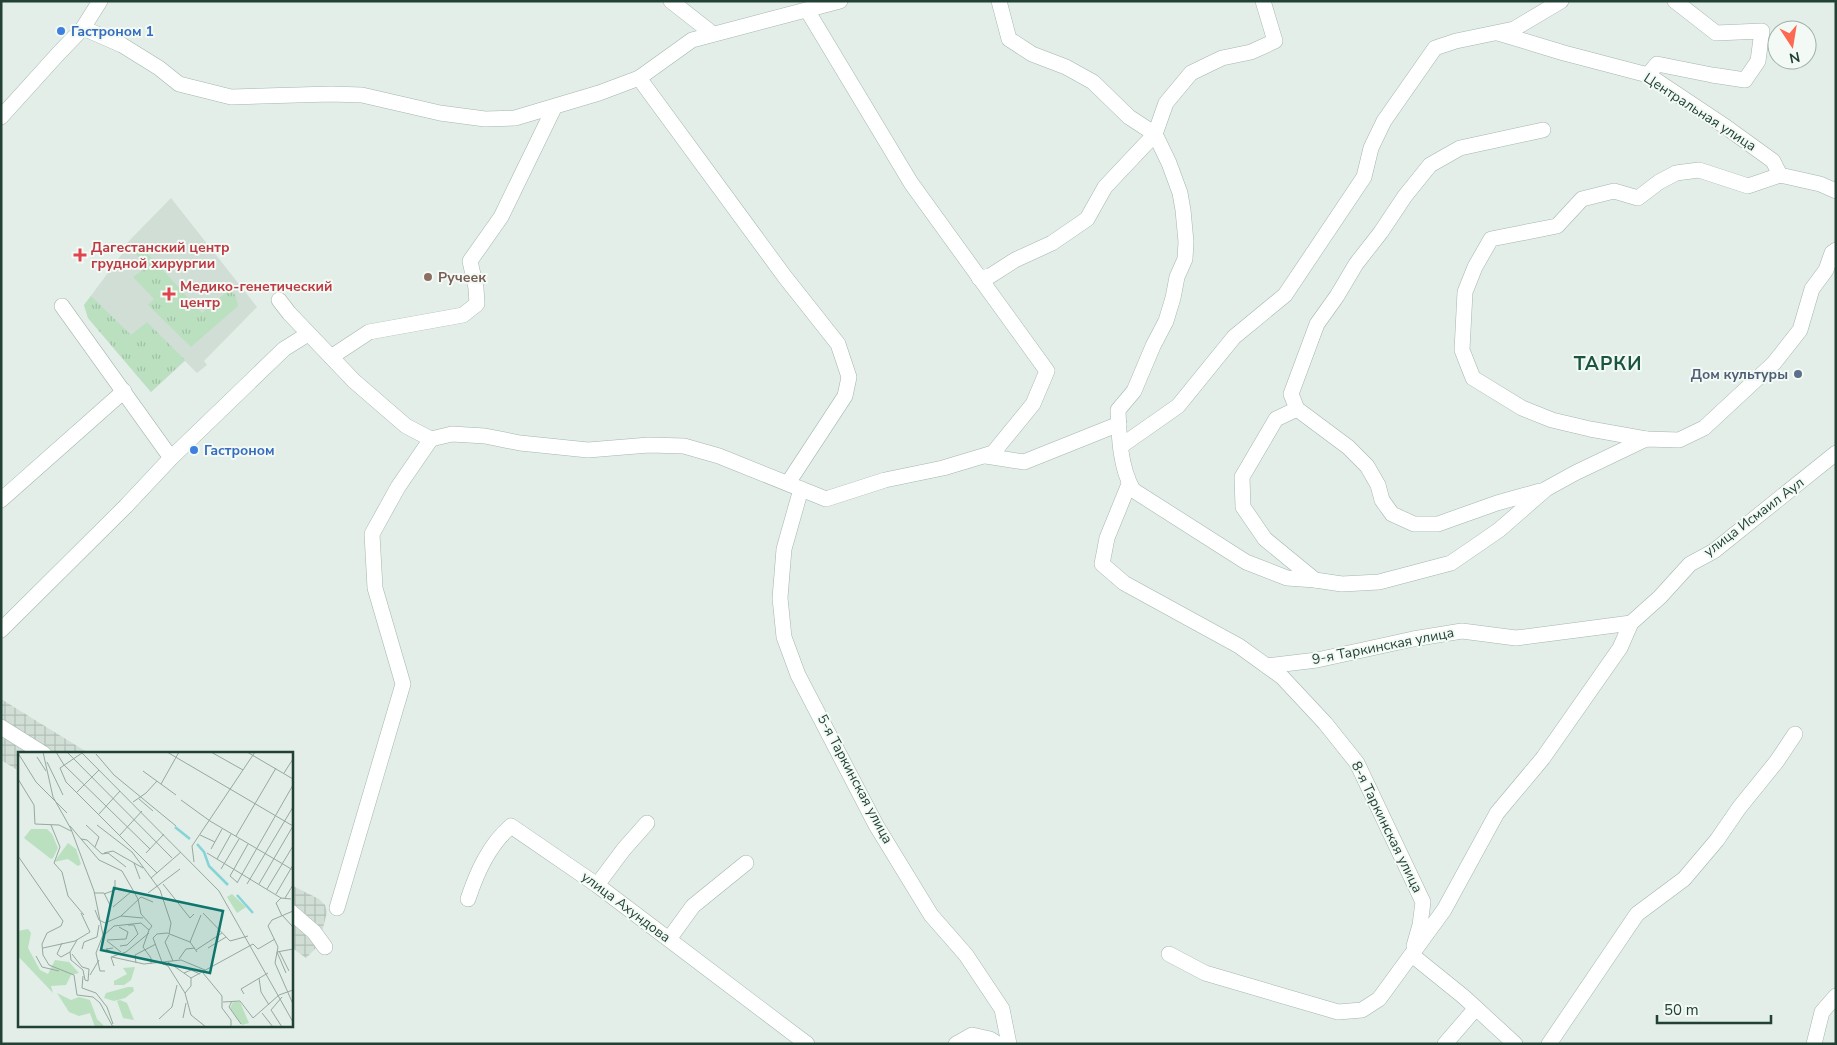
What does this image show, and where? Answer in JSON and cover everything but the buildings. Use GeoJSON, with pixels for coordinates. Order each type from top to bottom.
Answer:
{"type":"FeatureCollection","features":[{"type":"Feature","properties":{"kind":"street"},"geometry":{"type":"LineString","coordinates":[[1,117],[84,28],[100,1]]}},
{"type":"Feature","properties":{"kind":"street"},"geometry":{"type":"LineString","coordinates":[[671,1],[713,34]]}},
{"type":"Feature","properties":{"kind":"street"},"geometry":{"type":"LineString","coordinates":[[84,28],[122,45],[159,68],[179,84],[231,97],[332,94],[362,96],[440,113],[485,119],[515,118],[554,108],[639,78],[692,40],[840,1]]}},
{"type":"Feature","properties":{"kind":"street"},"geometry":{"type":"LineString","coordinates":[[999,1],[1009,39],[1032,54],[1066,67],[1093,82],[1129,117],[1155,134],[1169,163],[1180,193],[1186,242],[1185,258],[1177,276],[1166,321],[1134,391],[1118,410],[1126,476],[1133,490],[1246,562],[1287,578],[1342,584],[1379,582],[1451,563],[1499,530],[1546,489],[1646,439]]}},
{"type":"Feature","properties":{"kind":"street"},"geometry":{"type":"LineString","coordinates":[[979,278],[990,276],[1015,260],[1052,242],[1088,219],[1105,187],[1155,134],[1166,103],[1191,73],[1222,58],[1251,52],[1275,41],[1264,1]]}},
{"type":"Feature","properties":{"kind":"street"},"geometry":{"type":"LineString","coordinates":[[1121,446],[1178,406],[1234,337],[1286,295],[1364,177],[1371,148],[1384,121],[1435,48],[1456,41],[1514,29],[1561,1]]}},
{"type":"Feature","properties":{"kind":"street"},"geometry":{"type":"LineString","coordinates":[[1648,75],[1658,64],[1712,76],[1746,80],[1758,61],[1762,31],[1716,33],[1674,1]]}},
{"type":"Feature","properties":{"kind":"street"},"geometry":{"type":"LineString","coordinates":[[280,300],[289,314],[354,381],[406,426],[431,439],[452,434],[485,436],[520,443],[588,450],[649,445],[684,446],[718,456],[826,499],[885,480],[943,468],[993,453],[1033,404],[1047,371],[911,183],[807,10]]}},
{"type":"Feature","properties":{"kind":"street","name":"Центральная улица"},"geometry":{"type":"LineString","coordinates":[[1497,32],[1564,53],[1648,75],[1773,161],[1780,175]]}},
{"type":"Feature","properties":{"kind":"street","name":"5-я Таркинская улица"},"geometry":{"type":"LineString","coordinates":[[639,78],[785,277],[838,344],[849,377],[845,396],[795,486],[784,548],[780,598],[784,637],[798,675],[876,824],[931,915],[966,955],[1002,1010],[1009,1044]]}},
{"type":"Feature","properties":{"kind":"street"},"geometry":{"type":"LineString","coordinates":[[331,357],[369,332],[463,316],[476,304],[476,288],[470,261],[501,217],[554,108]]}},
{"type":"Feature","properties":{"kind":"street"},"geometry":{"type":"LineString","coordinates":[[1543,130],[1460,148],[1430,165],[1356,264],[1337,296],[1317,324],[1291,394],[1296,409],[1348,448],[1367,466],[1378,485],[1382,500],[1392,514],[1414,524],[1438,524],[1497,503],[1546,489]]}},
{"type":"Feature","properties":{"kind":"street"},"geometry":{"type":"LineString","coordinates":[[1836,191],[1820,184],[1780,175],[1748,186],[1699,170],[1676,173],[1659,182],[1638,198],[1614,191],[1582,200],[1557,226],[1492,238],[1475,266],[1465,292],[1462,350],[1473,378],[1522,408],[1552,420],[1590,430],[1646,439],[1679,440],[1704,428],[1774,363],[1800,330],[1812,289],[1826,270],[1832,253],[1836,250]]}},
{"type":"Feature","properties":{"kind":"street"},"geometry":{"type":"LineString","coordinates":[[62,306],[171,458]]}},
{"type":"Feature","properties":{"kind":"street"},"geometry":{"type":"LineString","coordinates":[[1,630],[126,506],[171,458],[284,349],[308,334]]}},
{"type":"Feature","properties":{"kind":"street"},"geometry":{"type":"LineString","coordinates":[[1,500],[124,391]]}},
{"type":"Feature","properties":{"kind":"street"},"geometry":{"type":"LineString","coordinates":[[1296,409],[1276,419],[1242,477],[1243,507],[1265,538],[1315,580]]}},
{"type":"Feature","properties":{"kind":"street"},"geometry":{"type":"LineString","coordinates":[[986,456],[1024,462],[1119,424]]}},
{"type":"Feature","properties":{"kind":"street"},"geometry":{"type":"LineString","coordinates":[[337,908],[403,684],[375,588],[372,534],[398,487],[431,439]]}},
{"type":"Feature","properties":{"kind":"street","name":"улица Исмаил Аул"},"geometry":{"type":"LineString","coordinates":[[1631,624],[1660,597],[1690,564],[1721,545],[1836,453]]}},
{"type":"Feature","properties":{"kind":"street","name":"8-я Таркинская улица"},"geometry":{"type":"LineString","coordinates":[[1129,484],[1107,538],[1102,564],[1124,583],[1239,646],[1282,677],[1325,723],[1357,763],[1423,902],[1420,925],[1412,955]]}},
{"type":"Feature","properties":{"kind":"street"},"geometry":{"type":"LineString","coordinates":[[1169,954],[1205,973],[1338,1012],[1362,1010],[1379,999],[1444,910],[1497,813],[1543,758],[1620,648],[1631,624]]}},
{"type":"Feature","properties":{"kind":"street","name":"9-я Таркинская улица"},"geometry":{"type":"LineString","coordinates":[[1267,666],[1317,660],[1413,639],[1462,631],[1516,638],[1631,624]]}},
{"type":"Feature","properties":{"kind":"street"},"geometry":{"type":"LineString","coordinates":[[1,727],[41,752]]}},
{"type":"Feature","properties":{"kind":"street"},"geometry":{"type":"LineString","coordinates":[[1549,1044],[1637,914],[1684,879],[1717,840],[1795,734]]}},
{"type":"Feature","properties":{"kind":"street"},"geometry":{"type":"LineString","coordinates":[[597,885],[624,849],[647,823]]}},
{"type":"Feature","properties":{"kind":"street","name":"улица Ахундова"},"geometry":{"type":"LineString","coordinates":[[468,899],[477,872],[503,834],[511,826],[597,885],[807,1044]]}},
{"type":"Feature","properties":{"kind":"street"},"geometry":{"type":"LineString","coordinates":[[669,939],[693,906],[746,863]]}},
{"type":"Feature","properties":{"kind":"street"},"geometry":{"type":"LineString","coordinates":[[292,913],[314,932],[325,947]]}},
{"type":"Feature","properties":{"kind":"street"},"geometry":{"type":"LineString","coordinates":[[1412,955],[1476,1008],[1515,1044]]}},
{"type":"Feature","properties":{"kind":"street"},"geometry":{"type":"LineString","coordinates":[[1814,1044],[1822,1012],[1836,996]]}},
{"type":"Feature","properties":{"kind":"street"},"geometry":{"type":"LineString","coordinates":[[1445,1044],[1476,1008]]}},
{"type":"Feature","properties":{"kind":"street"},"geometry":{"type":"LineString","coordinates":[[956,1044],[972,1035],[990,1039],[998,1044]]}},
{"type":"Feature","properties":{"kind":"shaded area","name":"Медико-генетический центр"},"geometry":{"type":"Polygon","coordinates":[[[171,198],[257,307],[204,361],[207,365],[197,373],[185,361],[151,392],[88,318],[84,305],[128,246],[126,244],[171,198]]]}},
{"type":"Feature","properties":{"kind":"shaded area"},"geometry":{"type":"Polygon","coordinates":[[[1,699],[87,752],[18,752],[18,770],[1,760],[1,699]]]}},
{"type":"Feature","properties":{"kind":"shaded area"},"geometry":{"type":"Polygon","coordinates":[[[292,886],[319,899],[325,905],[327,912],[315,949],[306,958],[292,948],[292,886]]]}},
{"type":"Feature","properties":{"kind":"green space"},"geometry":{"type":"Polygon","coordinates":[[[139,244],[202,313],[231,288],[238,306],[191,347],[148,305],[154,299],[133,277],[147,267],[134,252],[139,244]]]}},
{"type":"Feature","properties":{"kind":"green space"},"geometry":{"type":"Polygon","coordinates":[[[91,296],[131,335],[147,322],[185,360],[151,392],[88,318],[84,305],[91,296]]]}},
{"type":"Feature","properties":{"kind":"place","name":"Гастроном 1"},"geometry":{"type":"Point","coordinates":[61,31]}},
{"type":"Feature","properties":{"kind":"place","name":"Дагестанский центр грудной хирургии"},"geometry":{"type":"Point","coordinates":[80,255]}},
{"type":"Feature","properties":{"kind":"place","name":"Ручеек"},"geometry":{"type":"Point","coordinates":[428,277]}},
{"type":"Feature","properties":{"kind":"place","name":"Медико-генетический центр"},"geometry":{"type":"Point","coordinates":[169,294]}},
{"type":"Feature","properties":{"kind":"place","name":"Дом культуры"},"geometry":{"type":"Point","coordinates":[1798,374]}},
{"type":"Feature","properties":{"kind":"place","name":"Гастроном"},"geometry":{"type":"Point","coordinates":[194,450]}},
{"type":"Feature","properties":{"kind":"district","name":"ТАРКИ"},"geometry":{"type":"Point","coordinates":[1608,364]}}]}
